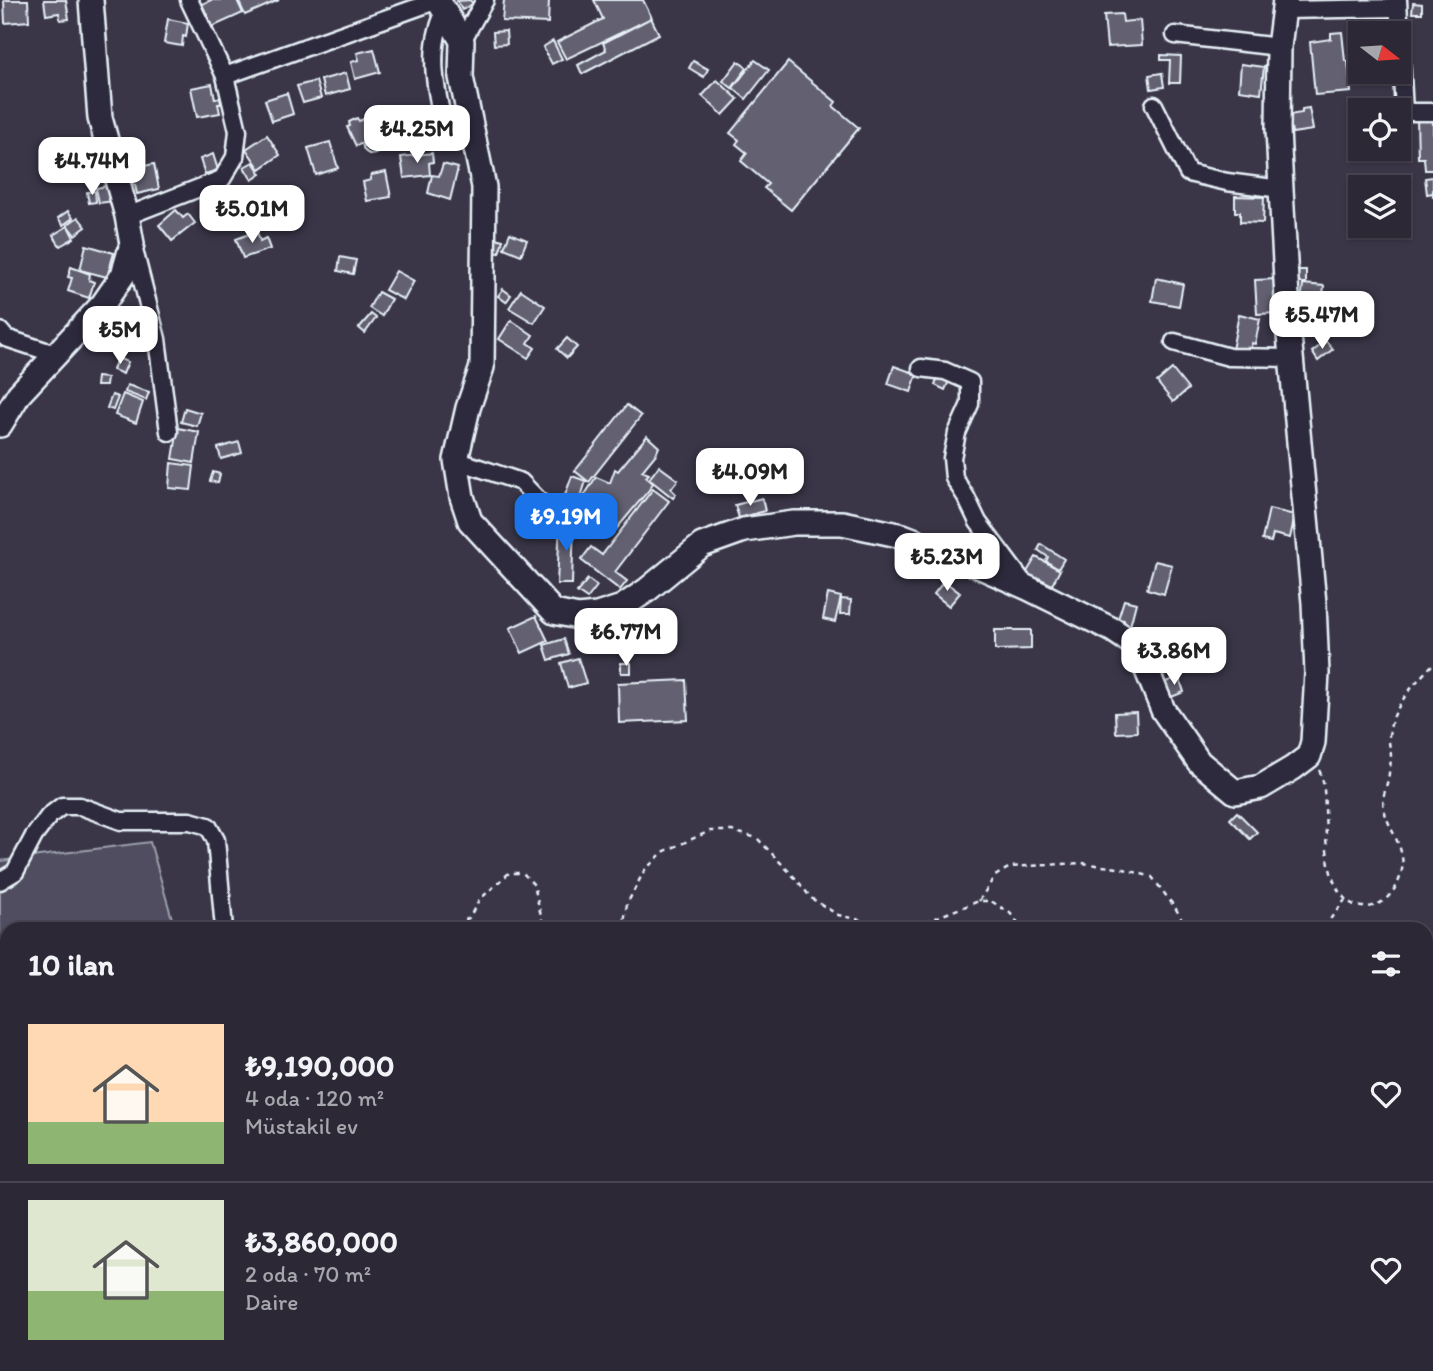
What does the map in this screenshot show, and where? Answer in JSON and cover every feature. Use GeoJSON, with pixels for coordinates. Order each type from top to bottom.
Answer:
{"type":"FeatureCollection","features":[{"type":"Feature","properties":{"kind":"street"},"geometry":{"type":"LineString","coordinates":[[91,0],[100,118],[157,340],[169,432]]}},
{"type":"Feature","properties":{"kind":"street"},"geometry":{"type":"LineString","coordinates":[[127,216],[222,179],[235,157],[237,131],[225,76],[189,0]]}},
{"type":"Feature","properties":{"kind":"street"},"geometry":{"type":"LineString","coordinates":[[485,0],[462,41],[461,78],[484,187],[483,314],[482,367],[468,408],[456,460],[462,497],[470,521],[554,612],[578,617],[597,615],[622,607],[702,545],[744,530],[794,523],[842,523],[902,536],[1028,588],[1113,629],[1137,646],[1163,710],[1199,762],[1235,792],[1261,787],[1293,768],[1309,756],[1313,742],[1317,673],[1314,603],[1291,358],[1281,189],[1279,47],[1285,5],[1398,4],[1404,112],[1433,112]]}},
{"type":"Feature","properties":{"kind":"street"},"geometry":{"type":"LineString","coordinates":[[225,76],[440,4]]}},
{"type":"Feature","properties":{"kind":"street"},"geometry":{"type":"LineString","coordinates":[[440,4],[462,41]]}},
{"type":"Feature","properties":{"kind":"street"},"geometry":{"type":"LineString","coordinates":[[372,145],[443,122],[436,93],[433,60],[440,4]]}},
{"type":"Feature","properties":{"kind":"street"},"geometry":{"type":"LineString","coordinates":[[1175,35],[1279,47]]}},
{"type":"Feature","properties":{"kind":"street"},"geometry":{"type":"LineString","coordinates":[[1154,105],[1188,173],[1227,182],[1281,189]]}},
{"type":"Feature","properties":{"kind":"street"},"geometry":{"type":"LineString","coordinates":[[0,425],[19,394],[103,304],[123,275],[132,244]]}},
{"type":"Feature","properties":{"kind":"street"},"geometry":{"type":"LineString","coordinates":[[0,331],[6,338],[55,355]]}},
{"type":"Feature","properties":{"kind":"street"},"geometry":{"type":"LineString","coordinates":[[1174,342],[1229,356],[1291,358]]}},
{"type":"Feature","properties":{"kind":"street"},"geometry":{"type":"LineString","coordinates":[[920,368],[945,371],[970,382],[970,404],[957,433],[952,458],[954,478],[978,522],[1028,588]]}},
{"type":"Feature","properties":{"kind":"street"},"geometry":{"type":"LineString","coordinates":[[456,460],[521,482],[551,513]]}},
{"type":"Feature","properties":{"kind":"street"},"geometry":{"type":"LineString","coordinates":[[0,881],[15,872],[34,836],[49,816],[62,806],[80,806],[121,821],[190,821],[208,826],[216,840],[223,922]]}},
{"type":"Feature","properties":{"kind":"path"},"geometry":{"type":"LineString","coordinates":[[1309,756],[1322,774],[1330,865],[1336,885],[1345,900],[1355,905],[1366,908],[1379,904],[1389,897],[1401,877],[1403,857],[1383,808],[1383,794],[1389,778],[1391,756],[1388,737],[1401,703],[1433,664]]}},
{"type":"Feature","properties":{"kind":"path"},"geometry":{"type":"LineString","coordinates":[[624,922],[627,904],[644,871],[663,852],[710,831],[732,831],[757,838],[811,898],[838,915],[880,922]]}},
{"type":"Feature","properties":{"kind":"path"},"geometry":{"type":"LineString","coordinates":[[979,901],[995,876],[1010,867],[1082,863],[1124,869],[1152,877],[1183,922]]}},
{"type":"Feature","properties":{"kind":"path"},"geometry":{"type":"LineString","coordinates":[[461,922],[469,918],[479,900],[509,873],[523,873],[534,885],[542,922]]}},
{"type":"Feature","properties":{"kind":"path"},"geometry":{"type":"LineString","coordinates":[[1331,922],[1345,900]]}},
{"type":"Feature","properties":{"kind":"path"},"geometry":{"type":"LineString","coordinates":[[911,922],[927,921],[979,901],[991,901],[1010,913],[1017,922]]}},
{"type":"Feature","properties":{"kind":"shaded area"},"geometry":{"type":"Polygon","coordinates":[[[150,842],[173,922],[0,922],[0,861],[150,842]]]}},
{"type":"Feature","properties":{"kind":"building"},"geometry":{"type":"Polygon","coordinates":[[[4,0],[28,0],[29,21],[5,23],[4,0]]]}},
{"type":"Feature","properties":{"kind":"building"},"geometry":{"type":"Polygon","coordinates":[[[44,0],[66,0],[69,19],[60,20],[59,13],[46,15],[44,0]]]}},
{"type":"Feature","properties":{"kind":"building"},"geometry":{"type":"Polygon","coordinates":[[[211,0],[237,0],[243,13],[212,27],[202,4],[211,0]]]}},
{"type":"Feature","properties":{"kind":"building"},"geometry":{"type":"Polygon","coordinates":[[[238,0],[279,0],[245,15],[238,0]]]}},
{"type":"Feature","properties":{"kind":"building"},"geometry":{"type":"Polygon","coordinates":[[[470,0],[473,4],[462,10],[457,1],[470,0]]]}},
{"type":"Feature","properties":{"kind":"building"},"geometry":{"type":"Polygon","coordinates":[[[504,0],[549,0],[548,23],[502,21],[504,0]]]}},
{"type":"Feature","properties":{"kind":"building"},"geometry":{"type":"Polygon","coordinates":[[[594,0],[643,0],[652,18],[566,59],[557,42],[603,19],[594,0]]]}},
{"type":"Feature","properties":{"kind":"building"},"geometry":{"type":"Polygon","coordinates":[[[1413,3],[1422,4],[1422,13],[1412,13],[1413,3]]]}},
{"type":"Feature","properties":{"kind":"building"},"geometry":{"type":"Polygon","coordinates":[[[1122,14],[1123,22],[1140,20],[1142,45],[1107,47],[1104,15],[1122,14]]]}},
{"type":"Feature","properties":{"kind":"building"},"geometry":{"type":"Polygon","coordinates":[[[651,18],[659,34],[582,74],[578,65],[606,50],[603,43],[651,18]]]}},
{"type":"Feature","properties":{"kind":"building"},"geometry":{"type":"Polygon","coordinates":[[[168,19],[188,23],[182,46],[164,43],[168,19]]]}},
{"type":"Feature","properties":{"kind":"building"},"geometry":{"type":"Polygon","coordinates":[[[506,31],[507,44],[494,45],[493,32],[506,31]]]}},
{"type":"Feature","properties":{"kind":"building"},"geometry":{"type":"Polygon","coordinates":[[[1342,32],[1351,92],[1315,95],[1310,42],[1331,39],[1331,33],[1342,32]]]}},
{"type":"Feature","properties":{"kind":"building"},"geometry":{"type":"Polygon","coordinates":[[[553,41],[562,59],[552,64],[543,47],[553,41]]]}},
{"type":"Feature","properties":{"kind":"building"},"geometry":{"type":"Polygon","coordinates":[[[374,49],[380,72],[355,79],[351,62],[359,60],[357,53],[374,49]]]}},
{"type":"Feature","properties":{"kind":"building"},"geometry":{"type":"Polygon","coordinates":[[[1161,55],[1181,56],[1180,83],[1169,83],[1170,60],[1161,60],[1161,55]]]}},
{"type":"Feature","properties":{"kind":"building"},"geometry":{"type":"Polygon","coordinates":[[[755,60],[769,70],[746,99],[733,88],[755,60]]]}},
{"type":"Feature","properties":{"kind":"building"},"geometry":{"type":"Polygon","coordinates":[[[693,61],[708,69],[704,77],[689,68],[693,61]]]}},
{"type":"Feature","properties":{"kind":"building"},"geometry":{"type":"Polygon","coordinates":[[[738,61],[747,68],[732,88],[723,81],[738,61]]]}},
{"type":"Feature","properties":{"kind":"building"},"geometry":{"type":"Polygon","coordinates":[[[788,62],[836,102],[833,106],[859,128],[791,210],[764,188],[768,184],[741,161],[747,153],[736,144],[739,140],[730,133],[788,62]]]}},
{"type":"Feature","properties":{"kind":"building"},"geometry":{"type":"Polygon","coordinates":[[[1241,64],[1264,67],[1261,93],[1239,90],[1241,64]]]}},
{"type":"Feature","properties":{"kind":"building"},"geometry":{"type":"Polygon","coordinates":[[[346,73],[350,89],[325,96],[321,80],[346,73]]]}},
{"type":"Feature","properties":{"kind":"building"},"geometry":{"type":"Polygon","coordinates":[[[1162,73],[1164,87],[1151,89],[1149,75],[1162,73]]]}},
{"type":"Feature","properties":{"kind":"building"},"geometry":{"type":"Polygon","coordinates":[[[717,80],[738,99],[723,115],[702,96],[717,80]]]}},
{"type":"Feature","properties":{"kind":"building"},"geometry":{"type":"Polygon","coordinates":[[[316,81],[321,98],[303,103],[297,86],[316,81]]]}},
{"type":"Feature","properties":{"kind":"building"},"geometry":{"type":"Polygon","coordinates":[[[212,84],[215,99],[220,98],[220,113],[197,117],[191,88],[212,84]]]}},
{"type":"Feature","properties":{"kind":"building"},"geometry":{"type":"Polygon","coordinates":[[[287,93],[293,114],[272,121],[265,100],[287,93]]]}},
{"type":"Feature","properties":{"kind":"building"},"geometry":{"type":"Polygon","coordinates":[[[390,108],[392,112],[403,108],[411,126],[389,136],[379,113],[390,108]]]}},
{"type":"Feature","properties":{"kind":"building"},"geometry":{"type":"Polygon","coordinates":[[[1309,108],[1313,130],[1292,133],[1289,115],[1302,113],[1302,109],[1309,108]]]}},
{"type":"Feature","properties":{"kind":"building"},"geometry":{"type":"Polygon","coordinates":[[[368,117],[377,137],[356,146],[347,127],[350,126],[349,122],[368,117]]]}},
{"type":"Feature","properties":{"kind":"building"},"geometry":{"type":"Polygon","coordinates":[[[1433,117],[1433,170],[1425,170],[1424,158],[1418,158],[1417,118],[1433,117]]]}},
{"type":"Feature","properties":{"kind":"building"},"geometry":{"type":"Polygon","coordinates":[[[267,135],[280,155],[260,169],[246,149],[267,135]]]}},
{"type":"Feature","properties":{"kind":"building"},"geometry":{"type":"Polygon","coordinates":[[[330,142],[338,168],[316,175],[308,148],[330,142]]]}},
{"type":"Feature","properties":{"kind":"building"},"geometry":{"type":"Polygon","coordinates":[[[432,153],[430,175],[404,178],[401,157],[432,153]]]}},
{"type":"Feature","properties":{"kind":"building"},"geometry":{"type":"Polygon","coordinates":[[[213,154],[218,170],[205,174],[200,159],[213,154]]]}},
{"type":"Feature","properties":{"kind":"building"},"geometry":{"type":"Polygon","coordinates":[[[253,162],[261,174],[252,180],[244,167],[253,162]]]}},
{"type":"Feature","properties":{"kind":"building"},"geometry":{"type":"Polygon","coordinates":[[[154,164],[159,189],[137,194],[129,169],[154,164]]]}},
{"type":"Feature","properties":{"kind":"building"},"geometry":{"type":"Polygon","coordinates":[[[443,164],[458,168],[450,200],[428,193],[432,175],[439,176],[443,164]]]}},
{"type":"Feature","properties":{"kind":"building"},"geometry":{"type":"Polygon","coordinates":[[[386,172],[391,197],[367,201],[363,182],[371,180],[371,175],[386,172]]]}},
{"type":"Feature","properties":{"kind":"building"},"geometry":{"type":"Polygon","coordinates":[[[1433,177],[1433,193],[1427,194],[1425,178],[1433,177]]]}},
{"type":"Feature","properties":{"kind":"building"},"geometry":{"type":"Polygon","coordinates":[[[112,185],[115,201],[99,203],[96,188],[112,185]]]}},
{"type":"Feature","properties":{"kind":"building"},"geometry":{"type":"Polygon","coordinates":[[[95,191],[96,202],[89,203],[87,192],[95,191]]]}},
{"type":"Feature","properties":{"kind":"building"},"geometry":{"type":"Polygon","coordinates":[[[1235,196],[1264,197],[1263,223],[1240,222],[1240,212],[1235,212],[1235,196]]]}},
{"type":"Feature","properties":{"kind":"building"},"geometry":{"type":"Polygon","coordinates":[[[176,210],[183,218],[188,214],[195,223],[172,241],[159,225],[176,210]]]}},
{"type":"Feature","properties":{"kind":"building"},"geometry":{"type":"Polygon","coordinates":[[[68,211],[73,218],[63,225],[58,218],[68,211]]]}},
{"type":"Feature","properties":{"kind":"building"},"geometry":{"type":"Polygon","coordinates":[[[78,217],[86,227],[75,235],[67,225],[78,217]]]}},
{"type":"Feature","properties":{"kind":"building"},"geometry":{"type":"Polygon","coordinates":[[[68,226],[74,238],[60,246],[53,235],[68,226]]]}},
{"type":"Feature","properties":{"kind":"building"},"geometry":{"type":"Polygon","coordinates":[[[257,231],[260,241],[266,238],[270,249],[243,258],[236,239],[257,231]]]}},
{"type":"Feature","properties":{"kind":"building"},"geometry":{"type":"Polygon","coordinates":[[[510,233],[527,240],[521,255],[504,248],[510,233]]]}},
{"type":"Feature","properties":{"kind":"building"},"geometry":{"type":"Polygon","coordinates":[[[495,238],[503,240],[499,253],[491,251],[495,238]]]}},
{"type":"Feature","properties":{"kind":"building"},"geometry":{"type":"Polygon","coordinates":[[[86,245],[114,253],[107,277],[80,270],[86,245]]]}},
{"type":"Feature","properties":{"kind":"building"},"geometry":{"type":"Polygon","coordinates":[[[340,257],[356,260],[353,274],[338,271],[340,257]]]}},
{"type":"Feature","properties":{"kind":"building"},"geometry":{"type":"Polygon","coordinates":[[[71,267],[90,274],[89,280],[94,282],[89,298],[68,291],[72,278],[68,277],[71,267]]]}},
{"type":"Feature","properties":{"kind":"building"},"geometry":{"type":"Polygon","coordinates":[[[1291,270],[1306,270],[1306,283],[1292,283],[1291,270]]]}},
{"type":"Feature","properties":{"kind":"building"},"geometry":{"type":"Polygon","coordinates":[[[396,271],[414,281],[404,300],[385,290],[396,271]]]}},
{"type":"Feature","properties":{"kind":"building"},"geometry":{"type":"Polygon","coordinates":[[[1156,278],[1183,284],[1179,306],[1152,301],[1156,278]]]}},
{"type":"Feature","properties":{"kind":"building"},"geometry":{"type":"Polygon","coordinates":[[[1277,279],[1278,313],[1257,314],[1255,280],[1277,279]]]}},
{"type":"Feature","properties":{"kind":"building"},"geometry":{"type":"Polygon","coordinates":[[[1303,284],[1324,286],[1322,305],[1301,304],[1303,284]]]}},
{"type":"Feature","properties":{"kind":"building"},"geometry":{"type":"Polygon","coordinates":[[[503,289],[511,295],[506,302],[498,296],[503,289]]]}},
{"type":"Feature","properties":{"kind":"building"},"geometry":{"type":"Polygon","coordinates":[[[521,290],[545,306],[534,323],[509,308],[521,290]]]}},
{"type":"Feature","properties":{"kind":"building"},"geometry":{"type":"Polygon","coordinates":[[[378,292],[391,299],[382,316],[369,308],[378,292]]]}},
{"type":"Feature","properties":{"kind":"building"},"geometry":{"type":"Polygon","coordinates":[[[1333,312],[1337,327],[1303,337],[1299,321],[1333,312]]]}},
{"type":"Feature","properties":{"kind":"building"},"geometry":{"type":"Polygon","coordinates":[[[371,314],[376,318],[365,333],[359,328],[371,314]]]}},
{"type":"Feature","properties":{"kind":"building"},"geometry":{"type":"Polygon","coordinates":[[[1239,314],[1260,319],[1255,344],[1252,343],[1249,353],[1232,350],[1239,314]]]}},
{"type":"Feature","properties":{"kind":"building"},"geometry":{"type":"Polygon","coordinates":[[[511,320],[533,335],[528,343],[535,348],[528,358],[499,339],[511,320]]]}},
{"type":"Feature","properties":{"kind":"building"},"geometry":{"type":"Polygon","coordinates":[[[567,338],[577,347],[567,358],[557,349],[567,338]]]}},
{"type":"Feature","properties":{"kind":"building"},"geometry":{"type":"Polygon","coordinates":[[[1326,341],[1333,349],[1318,361],[1312,352],[1326,341]]]}},
{"type":"Feature","properties":{"kind":"building"},"geometry":{"type":"Polygon","coordinates":[[[117,358],[128,362],[123,374],[113,370],[117,358]]]}},
{"type":"Feature","properties":{"kind":"building"},"geometry":{"type":"Polygon","coordinates":[[[894,366],[917,374],[911,392],[888,384],[894,366]]]}},
{"type":"Feature","properties":{"kind":"building"},"geometry":{"type":"Polygon","coordinates":[[[1172,369],[1188,389],[1173,402],[1157,382],[1172,369]]]}},
{"type":"Feature","properties":{"kind":"building"},"geometry":{"type":"Polygon","coordinates":[[[97,377],[107,378],[106,386],[96,386],[97,377]]]}},
{"type":"Feature","properties":{"kind":"building"},"geometry":{"type":"Polygon","coordinates":[[[938,377],[949,381],[945,390],[935,385],[938,377]]]}},
{"type":"Feature","properties":{"kind":"building"},"geometry":{"type":"Polygon","coordinates":[[[127,385],[149,392],[146,400],[125,392],[127,385]]]}},
{"type":"Feature","properties":{"kind":"building"},"geometry":{"type":"Polygon","coordinates":[[[123,394],[143,402],[136,423],[115,415],[123,394]]]}},
{"type":"Feature","properties":{"kind":"building"},"geometry":{"type":"Polygon","coordinates":[[[112,395],[118,397],[113,410],[107,408],[112,395]]]}},
{"type":"Feature","properties":{"kind":"building"},"geometry":{"type":"Polygon","coordinates":[[[627,405],[641,416],[589,482],[575,471],[627,405]]]}},
{"type":"Feature","properties":{"kind":"building"},"geometry":{"type":"Polygon","coordinates":[[[185,408],[201,413],[197,426],[181,422],[185,408]]]}},
{"type":"Feature","properties":{"kind":"building"},"geometry":{"type":"Polygon","coordinates":[[[178,428],[199,432],[194,463],[173,459],[178,428]]]}},
{"type":"Feature","properties":{"kind":"building"},"geometry":{"type":"Polygon","coordinates":[[[647,436],[659,447],[642,471],[649,474],[646,477],[653,483],[613,533],[604,530],[598,537],[590,531],[601,501],[586,518],[576,515],[579,504],[596,477],[610,483],[615,469],[618,471],[647,436]]]}},
{"type":"Feature","properties":{"kind":"building"},"geometry":{"type":"Polygon","coordinates":[[[239,442],[242,453],[221,459],[218,448],[239,442]]]}},
{"type":"Feature","properties":{"kind":"building"},"geometry":{"type":"Polygon","coordinates":[[[171,463],[194,466],[191,490],[169,488],[171,463]]]}},
{"type":"Feature","properties":{"kind":"building"},"geometry":{"type":"Polygon","coordinates":[[[659,466],[678,480],[671,489],[676,494],[673,498],[649,479],[659,466]]]}},
{"type":"Feature","properties":{"kind":"building"},"geometry":{"type":"Polygon","coordinates":[[[213,472],[220,474],[218,483],[210,481],[213,472]]]}},
{"type":"Feature","properties":{"kind":"building"},"geometry":{"type":"Polygon","coordinates":[[[572,476],[586,481],[579,503],[564,498],[572,476]]]}},
{"type":"Feature","properties":{"kind":"building"},"geometry":{"type":"Polygon","coordinates":[[[653,489],[669,501],[615,572],[627,581],[620,590],[581,560],[591,547],[602,555],[653,489]]]}},
{"type":"Feature","properties":{"kind":"building"},"geometry":{"type":"Polygon","coordinates":[[[762,498],[765,511],[739,518],[735,505],[762,498]]]}},
{"type":"Feature","properties":{"kind":"building"},"geometry":{"type":"Polygon","coordinates":[[[562,500],[577,505],[571,519],[557,513],[562,500]]]}},
{"type":"Feature","properties":{"kind":"building"},"geometry":{"type":"Polygon","coordinates":[[[1269,509],[1295,515],[1290,538],[1273,534],[1271,542],[1262,540],[1269,509]]]}},
{"type":"Feature","properties":{"kind":"building"},"geometry":{"type":"Polygon","coordinates":[[[560,521],[574,521],[572,584],[557,584],[560,521]]]}},
{"type":"Feature","properties":{"kind":"building"},"geometry":{"type":"Polygon","coordinates":[[[1041,544],[1064,559],[1058,569],[1046,561],[1048,557],[1038,550],[1041,544]]]}},
{"type":"Feature","properties":{"kind":"building"},"geometry":{"type":"Polygon","coordinates":[[[1036,557],[1060,570],[1052,585],[1025,575],[1036,557]]]}},
{"type":"Feature","properties":{"kind":"building"},"geometry":{"type":"Polygon","coordinates":[[[1155,561],[1172,565],[1164,594],[1147,589],[1155,561]]]}},
{"type":"Feature","properties":{"kind":"building"},"geometry":{"type":"Polygon","coordinates":[[[588,579],[597,586],[587,599],[577,592],[588,579]]]}},
{"type":"Feature","properties":{"kind":"building"},"geometry":{"type":"Polygon","coordinates":[[[944,581],[960,593],[949,606],[934,594],[944,581]]]}},
{"type":"Feature","properties":{"kind":"building"},"geometry":{"type":"Polygon","coordinates":[[[828,594],[841,597],[835,622],[823,619],[828,594]]]}},
{"type":"Feature","properties":{"kind":"building"},"geometry":{"type":"Polygon","coordinates":[[[841,599],[851,600],[850,614],[840,614],[841,599]]]}},
{"type":"Feature","properties":{"kind":"building"},"geometry":{"type":"Polygon","coordinates":[[[1124,600],[1136,603],[1129,630],[1122,628],[1124,620],[1118,619],[1124,600]]]}},
{"type":"Feature","properties":{"kind":"building"},"geometry":{"type":"Polygon","coordinates":[[[536,616],[548,641],[522,653],[510,628],[536,616]]]}},
{"type":"Feature","properties":{"kind":"building"},"geometry":{"type":"Polygon","coordinates":[[[631,625],[634,646],[607,650],[604,628],[631,625]]]}},
{"type":"Feature","properties":{"kind":"building"},"geometry":{"type":"Polygon","coordinates":[[[995,630],[1031,630],[1031,649],[995,650],[995,630]]]}},
{"type":"Feature","properties":{"kind":"building"},"geometry":{"type":"Polygon","coordinates":[[[564,639],[569,654],[549,660],[544,645],[564,639]]]}},
{"type":"Feature","properties":{"kind":"building"},"geometry":{"type":"Polygon","coordinates":[[[578,658],[586,683],[568,688],[561,663],[578,658]]]}},
{"type":"Feature","properties":{"kind":"building"},"geometry":{"type":"Polygon","coordinates":[[[621,663],[631,663],[631,673],[621,673],[621,663]]]}},
{"type":"Feature","properties":{"kind":"building"},"geometry":{"type":"Polygon","coordinates":[[[1179,677],[1184,692],[1169,698],[1163,683],[1179,677]]]}},
{"type":"Feature","properties":{"kind":"building"},"geometry":{"type":"Polygon","coordinates":[[[686,680],[688,720],[619,723],[618,683],[686,680]]]}},
{"type":"Feature","properties":{"kind":"building"},"geometry":{"type":"Polygon","coordinates":[[[1136,712],[1137,732],[1116,733],[1115,713],[1136,712]]]}},
{"type":"Feature","properties":{"kind":"building"},"geometry":{"type":"Polygon","coordinates":[[[1237,812],[1257,832],[1250,839],[1230,819],[1237,812]]]}}]}
